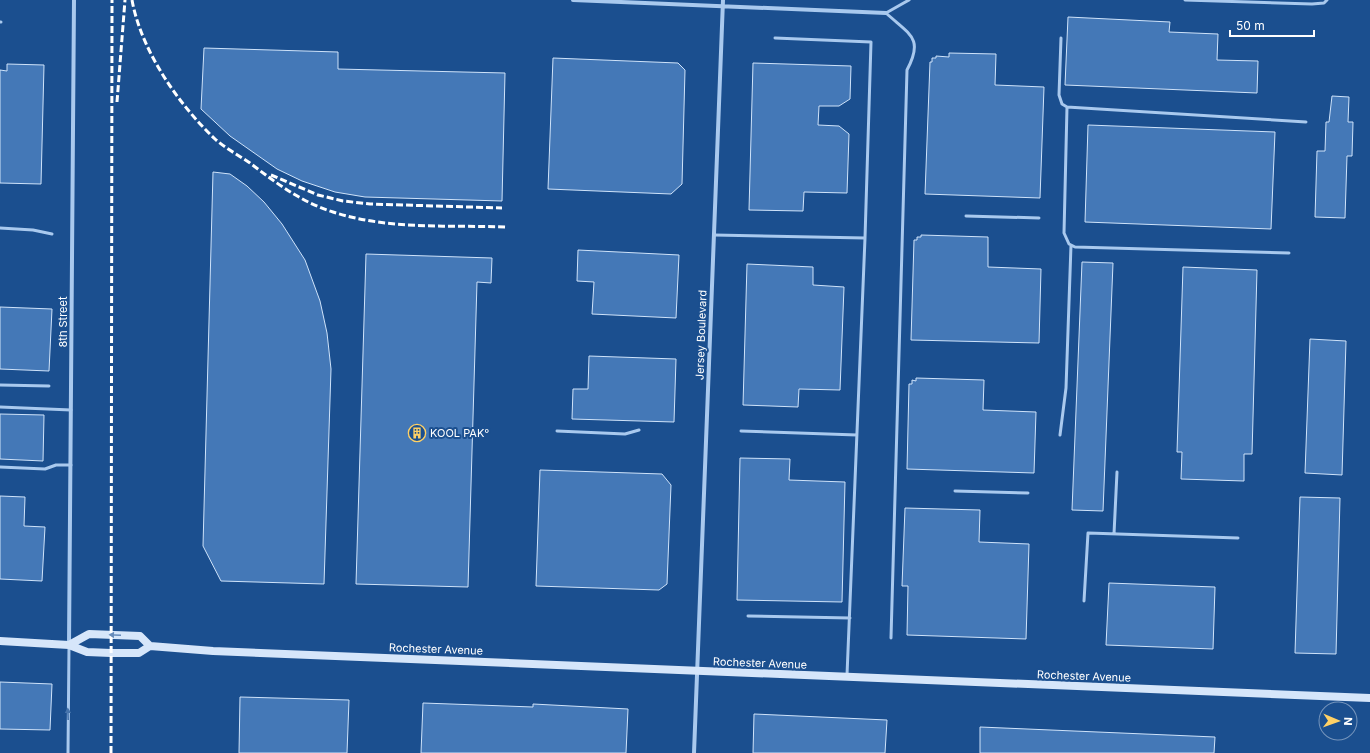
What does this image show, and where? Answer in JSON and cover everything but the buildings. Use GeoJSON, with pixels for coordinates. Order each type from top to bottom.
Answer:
{"type":"FeatureCollection","features":[{"type":"Feature","properties":{"kind":"main road","name":"Rochester Avenue"},"geometry":{"type":"LineString","coordinates":[[69,645],[89,634],[140,636],[150,646]]}},
{"type":"Feature","properties":{"kind":"main road","name":"Rochester Avenue"},"geometry":{"type":"LineString","coordinates":[[0,641],[69,645],[88,652],[111,653],[139,653],[150,646],[213,651],[1370,698]]}},
{"type":"Feature","properties":{"kind":"street","name":"8th Street"},"geometry":{"type":"LineString","coordinates":[[69,645],[74,0]]}},
{"type":"Feature","properties":{"kind":"street"},"geometry":{"type":"LineString","coordinates":[[573,0],[886,13]]}},
{"type":"Feature","properties":{"kind":"street","name":"Jersey Boulevard"},"geometry":{"type":"LineString","coordinates":[[694,753],[723,0]]}},
{"type":"Feature","properties":{"kind":"lane"},"geometry":{"type":"LineString","coordinates":[[891,638],[907,70],[915,55],[916,46],[910,35],[886,13],[909,0]]}},
{"type":"Feature","properties":{"kind":"lane"},"geometry":{"type":"LineString","coordinates":[[1186,0],[1312,4],[1324,3],[1327,0]]}},
{"type":"Feature","properties":{"kind":"lane"},"geometry":{"type":"LineString","coordinates":[[774,38],[871,42],[865,238],[850,618],[846,677]]}},
{"type":"Feature","properties":{"kind":"lane"},"geometry":{"type":"LineString","coordinates":[[1061,38],[1059,95],[1062,104],[1067,107],[1306,122]]}},
{"type":"Feature","properties":{"kind":"lane"},"geometry":{"type":"LineString","coordinates":[[1060,435],[1066,388],[1071,245],[1064,233],[1067,107]]}},
{"type":"Feature","properties":{"kind":"lane"},"geometry":{"type":"LineString","coordinates":[[966,216],[1039,218]]}},
{"type":"Feature","properties":{"kind":"lane"},"geometry":{"type":"LineString","coordinates":[[0,228],[33,230],[52,234]]}},
{"type":"Feature","properties":{"kind":"lane"},"geometry":{"type":"LineString","coordinates":[[714,235],[865,238]]}},
{"type":"Feature","properties":{"kind":"lane"},"geometry":{"type":"LineString","coordinates":[[1071,245],[1075,247],[1289,253]]}},
{"type":"Feature","properties":{"kind":"lane"},"geometry":{"type":"LineString","coordinates":[[0,385],[49,386]]}},
{"type":"Feature","properties":{"kind":"lane"},"geometry":{"type":"LineString","coordinates":[[0,407],[71,410]]}},
{"type":"Feature","properties":{"kind":"lane"},"geometry":{"type":"LineString","coordinates":[[557,431],[625,434],[640,430]]}},
{"type":"Feature","properties":{"kind":"lane"},"geometry":{"type":"LineString","coordinates":[[741,431],[857,435]]}},
{"type":"Feature","properties":{"kind":"lane"},"geometry":{"type":"LineString","coordinates":[[0,467],[45,469],[56,465],[71,464]]}},
{"type":"Feature","properties":{"kind":"lane"},"geometry":{"type":"LineString","coordinates":[[1114,534],[1117,472]]}},
{"type":"Feature","properties":{"kind":"lane"},"geometry":{"type":"LineString","coordinates":[[955,491],[1028,493]]}},
{"type":"Feature","properties":{"kind":"lane"},"geometry":{"type":"LineString","coordinates":[[1084,601],[1088,533],[1238,538]]}},
{"type":"Feature","properties":{"kind":"lane"},"geometry":{"type":"LineString","coordinates":[[748,616],[850,618]]}},
{"type":"Feature","properties":{"kind":"lane"},"geometry":{"type":"LineString","coordinates":[[68,753],[69,645]]}},
{"type":"Feature","properties":{"kind":"railway"},"geometry":{"type":"LineString","coordinates":[[111,753],[112,0]]}},
{"type":"Feature","properties":{"kind":"railway"},"geometry":{"type":"LineString","coordinates":[[117,102],[125,0]]}},
{"type":"Feature","properties":{"kind":"railway"},"geometry":{"type":"LineString","coordinates":[[132,0],[137,19],[152,57],[175,93],[188,110],[215,139],[289,191],[321,208],[354,218],[375,222],[419,226],[508,227]]}},
{"type":"Feature","properties":{"kind":"railway"},"geometry":{"type":"LineString","coordinates":[[271,175],[318,195],[343,201],[370,204],[502,208]]}},
{"type":"Feature","properties":{"kind":"place","name":"KOOL PAK°"},"geometry":{"type":"Point","coordinates":[417,433]}}]}
